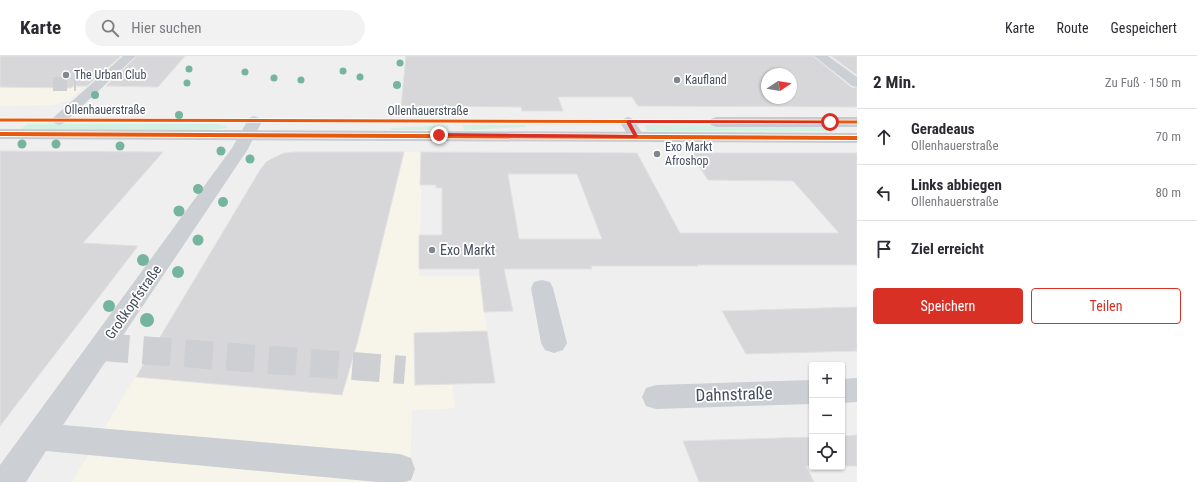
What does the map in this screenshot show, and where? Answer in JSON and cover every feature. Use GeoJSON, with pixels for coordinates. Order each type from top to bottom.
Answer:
{"type":"FeatureCollection","features":[{"type":"Feature","properties":{"kind":"main road","name":"Ollenhauerstraße"},"geometry":{"type":"LineString","coordinates":[[0,120],[59,120],[251,128],[636,136],[857,138]]}},
{"type":"Feature","properties":{"kind":"main road","name":"Ollenhauerstraße"},"geometry":{"type":"LineString","coordinates":[[0,134],[251,128],[628,122],[857,122]]}},
{"type":"Feature","properties":{"kind":"street"},"geometry":{"type":"LineString","coordinates":[[59,120],[130,56]]}},
{"type":"Feature","properties":{"kind":"street"},"geometry":{"type":"LineString","coordinates":[[820,56],[857,83]]}},
{"type":"Feature","properties":{"kind":"street"},"geometry":{"type":"LineString","coordinates":[[628,122],[636,136]]}},
{"type":"Feature","properties":{"kind":"street","name":"Großkopfstraße"},"geometry":{"type":"LineString","coordinates":[[7,482],[240,149],[251,128]]}},
{"type":"Feature","properties":{"kind":"street"},"geometry":{"type":"LineString","coordinates":[[542,288],[554,343]]}},
{"type":"Feature","properties":{"kind":"street"},"geometry":{"type":"LineString","coordinates":[[845,391],[857,390]]}},
{"type":"Feature","properties":{"kind":"street","name":"Dahnstraße"},"geometry":{"type":"LineString","coordinates":[[656,397],[809,392]]}},
{"type":"Feature","properties":{"kind":"street"},"geometry":{"type":"LineString","coordinates":[[38,437],[400,469]]}},
{"type":"Feature","properties":{"kind":"shaded area"},"geometry":{"type":"Polygon","coordinates":[[[0,87],[82,88],[68,101],[52,105],[0,106],[0,87]]]}},
{"type":"Feature","properties":{"kind":"shaded area"},"geometry":{"type":"Polygon","coordinates":[[[286,152],[422,152],[419,276],[479,276],[495,383],[452,384],[455,408],[412,410],[410,482],[72,482],[266,160],[286,152]]]}},
{"type":"Feature","properties":{"kind":"green space"},"geometry":{"type":"Polygon","coordinates":[[[27,124],[215,124],[228,126],[227,128],[210,130],[21,129],[27,124]]]}},
{"type":"Feature","properties":{"kind":"green space"},"geometry":{"type":"Polygon","coordinates":[[[448,125],[449,130],[391,130],[391,128],[448,125]]]}},
{"type":"Feature","properties":{"kind":"green space"},"geometry":{"type":"Polygon","coordinates":[[[463,125],[526,125],[526,127],[464,130],[463,125]]]}},
{"type":"Feature","properties":{"kind":"green space"},"geometry":{"type":"Polygon","coordinates":[[[644,125],[828,126],[833,131],[647,131],[644,125]]]}},
{"type":"Feature","properties":{"kind":"building","name":"The Urban Club"},"geometry":{"type":"Polygon","coordinates":[[[0,56],[121,56],[87,86],[73,86],[71,88],[0,87],[0,56]]]}},
{"type":"Feature","properties":{"kind":"building"},"geometry":{"type":"Polygon","coordinates":[[[137,56],[185,56],[158,87],[106,86],[137,56]]]}},
{"type":"Feature","properties":{"kind":"building"},"geometry":{"type":"Polygon","coordinates":[[[406,56],[813,56],[851,87],[857,88],[857,107],[638,106],[632,97],[558,97],[563,111],[522,111],[521,107],[401,106],[406,56]]]}},
{"type":"Feature","properties":{"kind":"building"},"geometry":{"type":"Polygon","coordinates":[[[831,56],[857,56],[857,75],[831,56]]]}},
{"type":"Feature","properties":{"kind":"building"},"geometry":{"type":"Polygon","coordinates":[[[0,151],[163,152],[83,243],[138,246],[0,426],[0,151]]]}},
{"type":"Feature","properties":{"kind":"building"},"geometry":{"type":"Polygon","coordinates":[[[404,152],[358,340],[342,395],[136,377],[260,170],[266,162],[273,158],[284,153],[404,152]]]}},
{"type":"Feature","properties":{"kind":"building"},"geometry":{"type":"Polygon","coordinates":[[[421,152],[637,153],[680,233],[839,233],[793,181],[708,180],[690,153],[857,153],[857,265],[591,266],[592,269],[504,269],[513,311],[484,312],[479,269],[419,269],[419,235],[442,235],[442,188],[436,188],[436,185],[420,185],[421,152]],[[508,174],[519,239],[602,239],[577,174],[508,174]]]}},
{"type":"Feature","properties":{"kind":"building"},"geometry":{"type":"Polygon","coordinates":[[[857,307],[857,351],[746,354],[722,311],[857,307]]]}},
{"type":"Feature","properties":{"kind":"building"},"geometry":{"type":"Polygon","coordinates":[[[487,331],[495,383],[415,385],[414,333],[487,331]]]}},
{"type":"Feature","properties":{"kind":"building"},"geometry":{"type":"Polygon","coordinates":[[[857,435],[857,466],[845,466],[845,436],[857,435]]]}},
{"type":"Feature","properties":{"kind":"building"},"geometry":{"type":"Polygon","coordinates":[[[809,437],[809,466],[806,466],[814,482],[699,482],[683,441],[809,437]]]}},
{"type":"Feature","properties":{"kind":"tunnel"},"geometry":{"type":"LineString","coordinates":[[53,84],[76,84]]}},
{"type":"Feature","properties":{"kind":"tunnel"},"geometry":{"type":"LineString","coordinates":[[101,347],[405,370]]}},
{"type":"Feature","properties":{"kind":"cycle path"},"geometry":{"type":"LineString","coordinates":[[0,120],[857,122]]}},
{"type":"Feature","properties":{"kind":"cycle path"},"geometry":{"type":"LineString","coordinates":[[0,134],[857,138]]}},
{"type":"Feature","properties":{"kind":"place","name":"The Urban Club"},"geometry":{"type":"Point","coordinates":[66,75]}},
{"type":"Feature","properties":{"kind":"place","name":"Kaufland"},"geometry":{"type":"Point","coordinates":[677,80]}},
{"type":"Feature","properties":{"kind":"place","name":"Exo Markt Afroshop"},"geometry":{"type":"Point","coordinates":[657,154]}},
{"type":"Feature","properties":{"kind":"place","name":"Exo Markt"},"geometry":{"type":"Point","coordinates":[432,250]}},
{"type":"Feature","properties":{"kind":"route"},"geometry":{"type":"LineString","coordinates":[[439,135],[636,136],[628,122],[830,122]]}}]}
